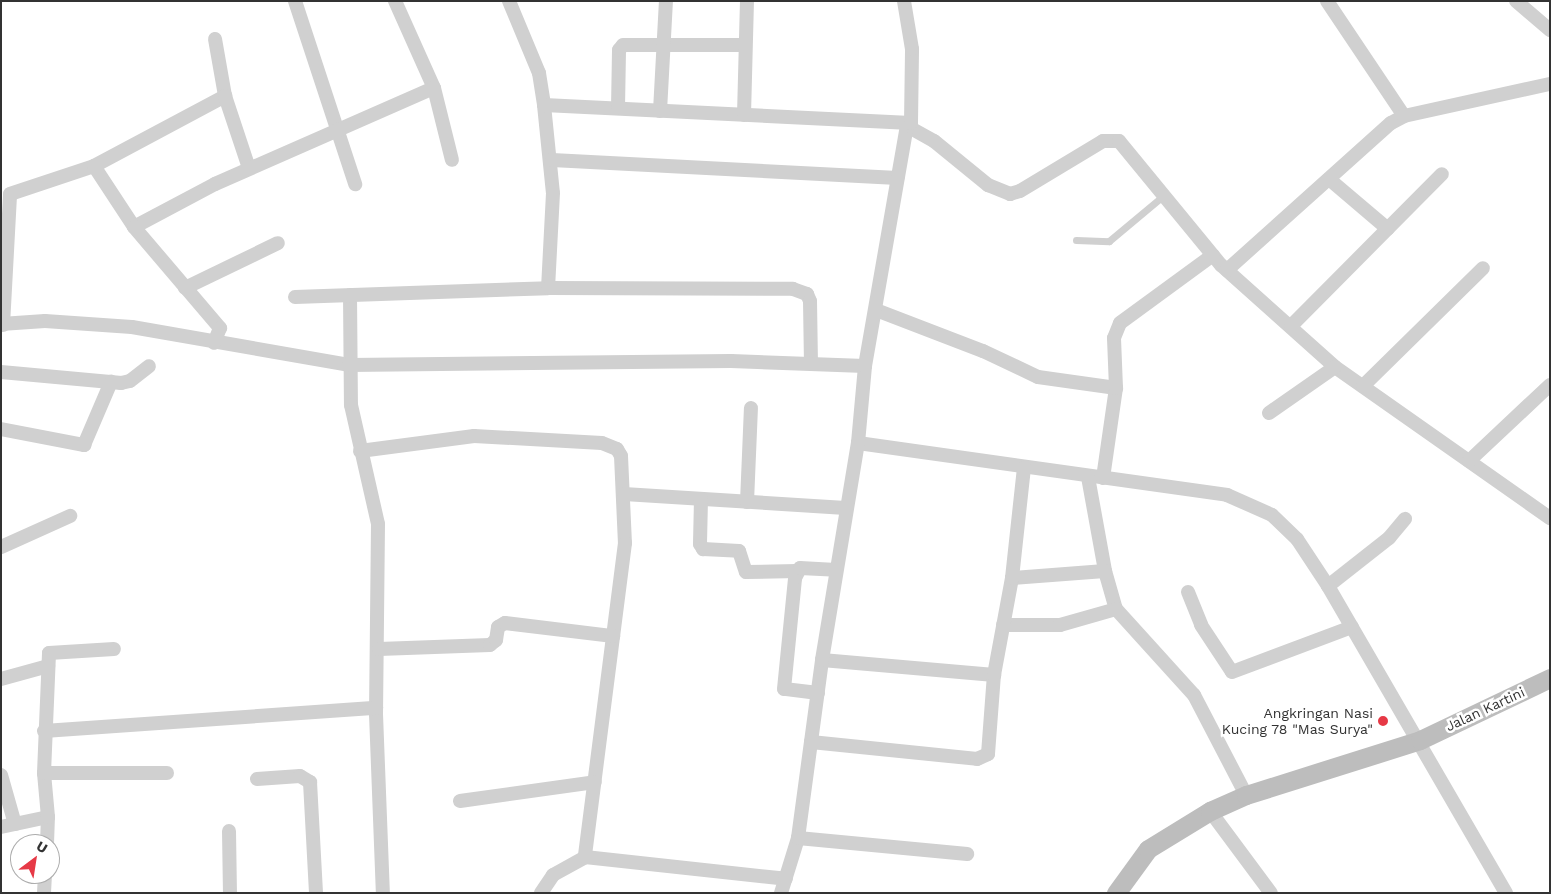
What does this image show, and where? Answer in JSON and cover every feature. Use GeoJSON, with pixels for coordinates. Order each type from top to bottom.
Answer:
{"type":"FeatureCollection","features":[{"type":"Feature","properties":{"kind":"street"},"geometry":{"type":"LineString","coordinates":[[295,1],[336,131],[355,184]]}},
{"type":"Feature","properties":{"kind":"street"},"geometry":{"type":"LineString","coordinates":[[395,1],[434,88],[452,160]]}},
{"type":"Feature","properties":{"kind":"street"},"geometry":{"type":"LineString","coordinates":[[509,1],[539,73],[552,160],[553,226],[548,288]]}},
{"type":"Feature","properties":{"kind":"street"},"geometry":{"type":"LineString","coordinates":[[660,110],[666,1]]}},
{"type":"Feature","properties":{"kind":"street"},"geometry":{"type":"LineString","coordinates":[[744,115],[747,1]]}},
{"type":"Feature","properties":{"kind":"street"},"geometry":{"type":"LineString","coordinates":[[781,893],[798,838],[822,660],[858,443],[865,366],[909,125],[912,48],[904,1]]}},
{"type":"Feature","properties":{"kind":"street"},"geometry":{"type":"LineString","coordinates":[[1327,1],[1404,116]]}},
{"type":"Feature","properties":{"kind":"street"},"geometry":{"type":"LineString","coordinates":[[1516,1],[1550,30]]}},
{"type":"Feature","properties":{"kind":"street"},"geometry":{"type":"LineString","coordinates":[[215,39],[225,96],[249,168]]}},
{"type":"Feature","properties":{"kind":"street"},"geometry":{"type":"LineString","coordinates":[[618,108],[620,47],[663,43],[745,45]]}},
{"type":"Feature","properties":{"kind":"street"},"geometry":{"type":"LineString","coordinates":[[1227,270],[1329,179],[1375,134],[1404,116],[1550,84]]}},
{"type":"Feature","properties":{"kind":"street"},"geometry":{"type":"LineString","coordinates":[[134,227],[249,168],[434,88]]}},
{"type":"Feature","properties":{"kind":"street"},"geometry":{"type":"LineString","coordinates":[[225,96],[94,166],[15,190],[5,204],[2,324],[45,321],[132,328],[214,343],[255,347],[349,365],[811,362],[865,366]]}},
{"type":"Feature","properties":{"kind":"street"},"geometry":{"type":"LineString","coordinates":[[544,105],[909,125],[934,141],[988,185],[1010,194],[1020,192],[1103,141],[1113,139],[1122,144],[1227,270],[1292,326],[1335,367],[1550,518]]}},
{"type":"Feature","properties":{"kind":"street"},"geometry":{"type":"LineString","coordinates":[[552,160],[898,178]]}},
{"type":"Feature","properties":{"kind":"street"},"geometry":{"type":"LineString","coordinates":[[94,166],[134,227],[220,328],[214,343]]}},
{"type":"Feature","properties":{"kind":"street"},"geometry":{"type":"LineString","coordinates":[[1292,326],[1442,174]]}},
{"type":"Feature","properties":{"kind":"street"},"geometry":{"type":"LineString","coordinates":[[1329,179],[1388,229]]}},
{"type":"Feature","properties":{"kind":"street"},"geometry":{"type":"LineString","coordinates":[[185,288],[278,243]]}},
{"type":"Feature","properties":{"kind":"street"},"geometry":{"type":"LineString","coordinates":[[1103,478],[1116,388],[1114,338],[1120,323],[1213,255]]}},
{"type":"Feature","properties":{"kind":"street"},"geometry":{"type":"LineString","coordinates":[[1363,386],[1483,268]]}},
{"type":"Feature","properties":{"kind":"street"},"geometry":{"type":"LineString","coordinates":[[295,298],[548,288],[801,290],[810,301],[811,362]]}},
{"type":"Feature","properties":{"kind":"street"},"geometry":{"type":"LineString","coordinates":[[350,295],[349,365],[351,405],[378,524],[379,649],[376,708],[383,893]]}},
{"type":"Feature","properties":{"kind":"street"},"geometry":{"type":"LineString","coordinates":[[876,310],[983,351],[1038,377],[1116,388]]}},
{"type":"Feature","properties":{"kind":"street"},"geometry":{"type":"LineString","coordinates":[[1,372],[111,382],[130,381],[149,366]]}},
{"type":"Feature","properties":{"kind":"street"},"geometry":{"type":"LineString","coordinates":[[1269,412],[1335,367]]}},
{"type":"Feature","properties":{"kind":"street"},"geometry":{"type":"LineString","coordinates":[[1,429],[84,445],[111,382]]}},
{"type":"Feature","properties":{"kind":"street"},"geometry":{"type":"LineString","coordinates":[[1470,461],[1550,385]]}},
{"type":"Feature","properties":{"kind":"street"},"geometry":{"type":"LineString","coordinates":[[747,502],[751,408]]}},
{"type":"Feature","properties":{"kind":"street"},"geometry":{"type":"LineString","coordinates":[[360,451],[474,436],[610,444],[621,456],[625,543],[585,857]]}},
{"type":"Feature","properties":{"kind":"street"},"geometry":{"type":"LineString","coordinates":[[858,443],[1242,499],[1285,526],[1328,586],[1420,740],[1506,893]]}},
{"type":"Feature","properties":{"kind":"street"},"geometry":{"type":"LineString","coordinates":[[811,742],[983,758],[990,749],[994,675],[1012,578],[1024,468]]}},
{"type":"Feature","properties":{"kind":"street"},"geometry":{"type":"LineString","coordinates":[[1088,476],[1105,572],[1116,609],[1194,695],[1246,795]]}},
{"type":"Feature","properties":{"kind":"street"},"geometry":{"type":"LineString","coordinates":[[624,494],[846,508]]}},
{"type":"Feature","properties":{"kind":"street"},"geometry":{"type":"LineString","coordinates":[[701,499],[700,544],[703,549],[739,552],[746,572],[797,571],[803,568],[836,570]]}},
{"type":"Feature","properties":{"kind":"street"},"geometry":{"type":"LineString","coordinates":[[1,547],[70,516]]}},
{"type":"Feature","properties":{"kind":"street"},"geometry":{"type":"LineString","coordinates":[[1328,586],[1389,538],[1405,519]]}},
{"type":"Feature","properties":{"kind":"street"},"geometry":{"type":"LineString","coordinates":[[797,571],[784,689],[818,693]]}},
{"type":"Feature","properties":{"kind":"street"},"geometry":{"type":"LineString","coordinates":[[1012,578],[1105,572]]}},
{"type":"Feature","properties":{"kind":"street"},"geometry":{"type":"LineString","coordinates":[[1188,592],[1201,626],[1232,672],[1352,627]]}},
{"type":"Feature","properties":{"kind":"street"},"geometry":{"type":"LineString","coordinates":[[1003,624],[1060,625],[1116,609]]}},
{"type":"Feature","properties":{"kind":"street"},"geometry":{"type":"LineString","coordinates":[[379,649],[490,644],[496,640],[498,627],[505,623],[613,636]]}},
{"type":"Feature","properties":{"kind":"street"},"geometry":{"type":"LineString","coordinates":[[47,834],[44,731],[48,666],[51,650],[114,650]]}},
{"type":"Feature","properties":{"kind":"street"},"geometry":{"type":"LineString","coordinates":[[822,660],[994,675]]}},
{"type":"Feature","properties":{"kind":"street"},"geometry":{"type":"LineString","coordinates":[[1,679],[48,666]]}},
{"type":"Feature","properties":{"kind":"street","name":"Jalan Kartini"},"geometry":{"type":"LineString","coordinates":[[1116,893],[1148,849],[1210,811],[1246,795],[1420,740],[1550,678]]}},
{"type":"Feature","properties":{"kind":"street"},"geometry":{"type":"LineString","coordinates":[[44,731],[376,708]]}},
{"type":"Feature","properties":{"kind":"street"},"geometry":{"type":"LineString","coordinates":[[44,772],[167,773]]}},
{"type":"Feature","properties":{"kind":"street"},"geometry":{"type":"LineString","coordinates":[[1,776],[15,824]]}},
{"type":"Feature","properties":{"kind":"street"},"geometry":{"type":"LineString","coordinates":[[257,779],[300,776],[310,782],[316,893]]}},
{"type":"Feature","properties":{"kind":"street"},"geometry":{"type":"LineString","coordinates":[[460,801],[595,782]]}},
{"type":"Feature","properties":{"kind":"street"},"geometry":{"type":"LineString","coordinates":[[1210,811],[1271,893]]}},
{"type":"Feature","properties":{"kind":"street"},"geometry":{"type":"LineString","coordinates":[[1,827],[48,817]]}},
{"type":"Feature","properties":{"kind":"street"},"geometry":{"type":"LineString","coordinates":[[229,831],[230,893]]}},
{"type":"Feature","properties":{"kind":"street"},"geometry":{"type":"LineString","coordinates":[[798,838],[967,854]]}},
{"type":"Feature","properties":{"kind":"street"},"geometry":{"type":"LineString","coordinates":[[541,893],[553,874],[585,857],[786,879]]}},
{"type":"Feature","properties":{"kind":"lane"},"geometry":{"type":"LineString","coordinates":[[1076,240],[1109,241],[1164,195]]}},
{"type":"Feature","properties":{"kind":"place","name":"Angkringan Nasi Kucing 78 \"Mas Surya\""},"geometry":{"type":"Point","coordinates":[1383,721]}}]}
